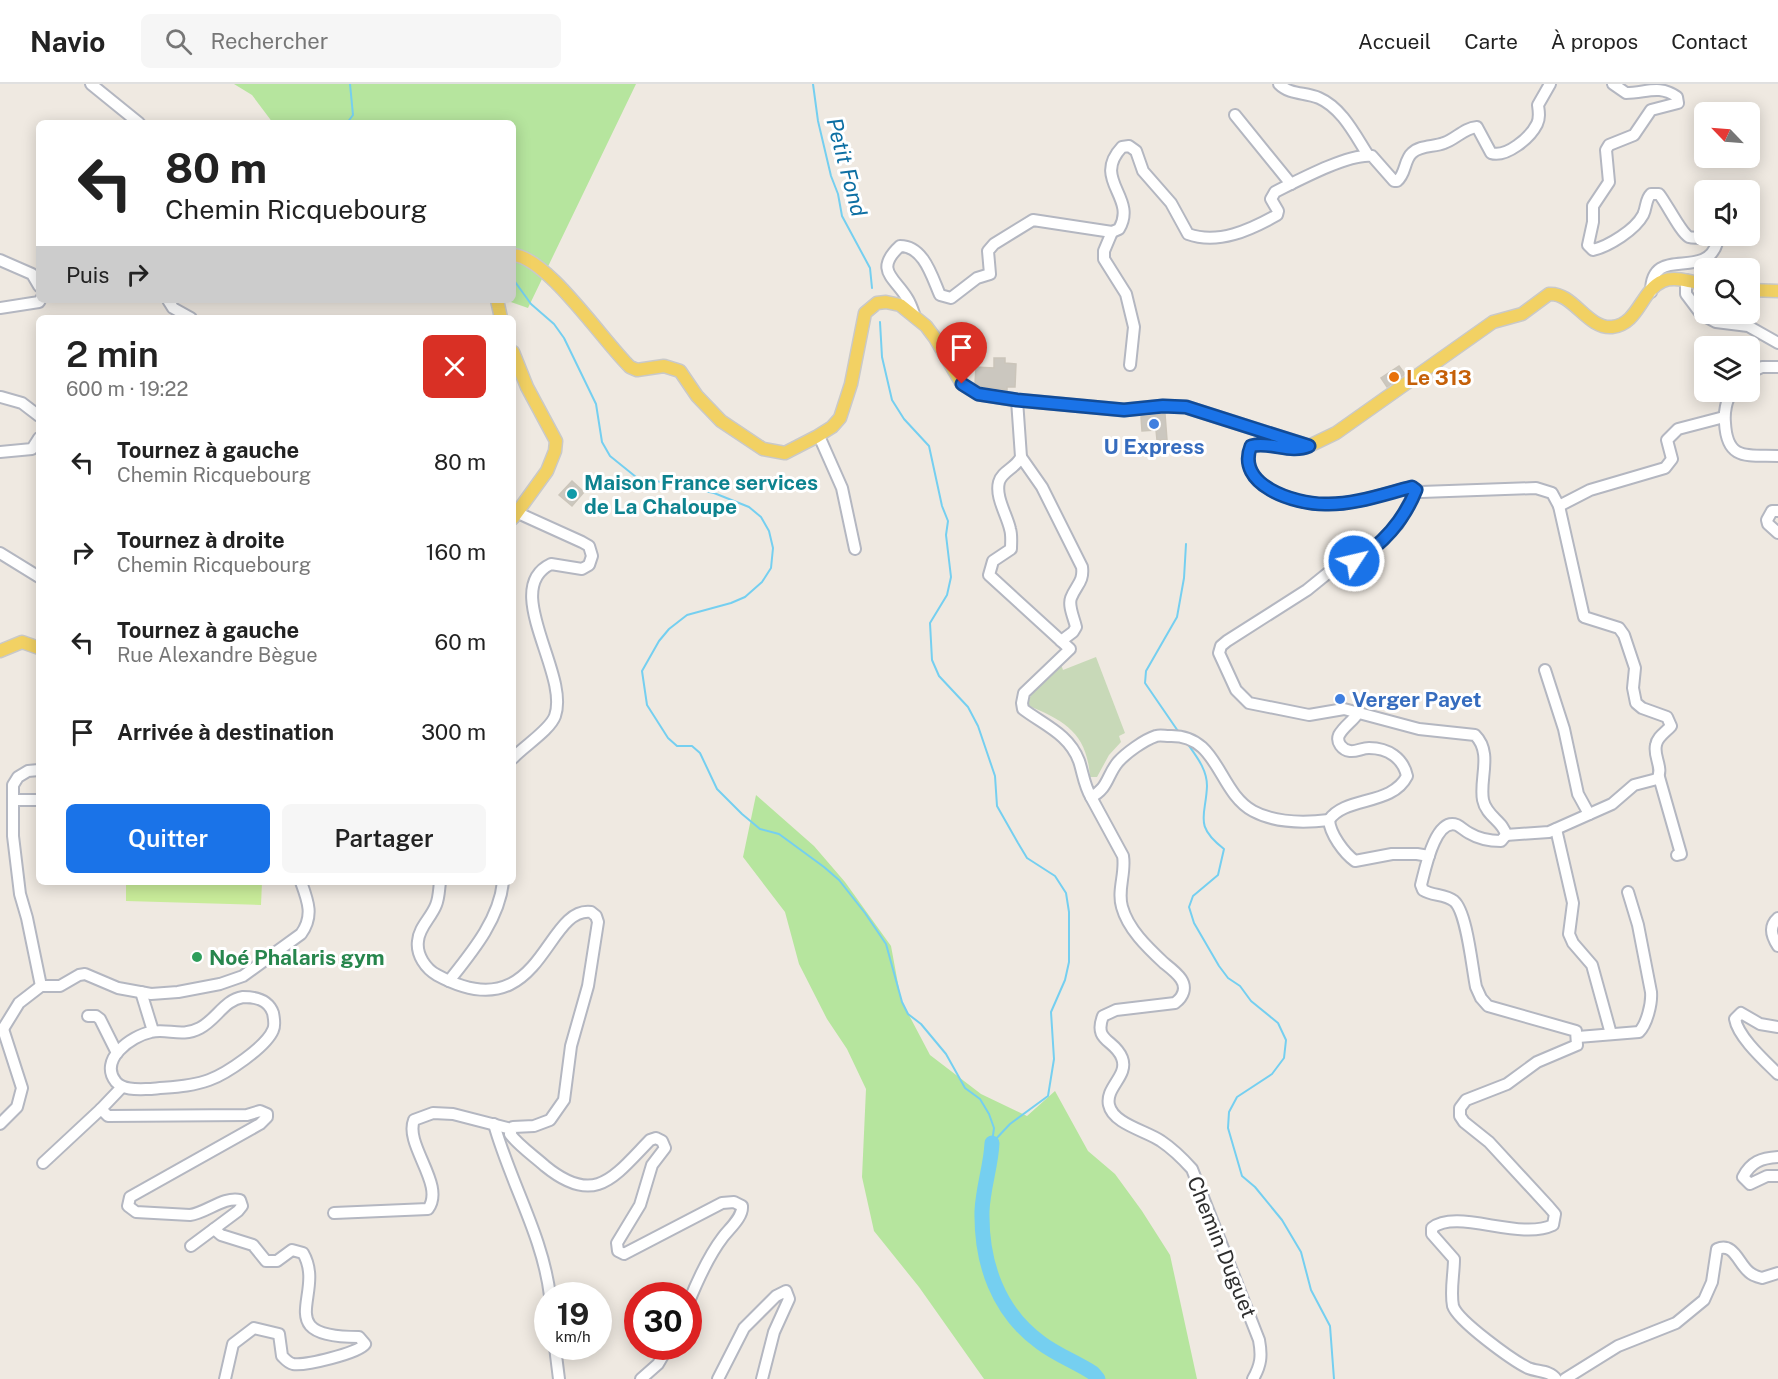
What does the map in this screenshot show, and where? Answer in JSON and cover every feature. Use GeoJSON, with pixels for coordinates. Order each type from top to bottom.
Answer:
{"type":"FeatureCollection","features":[{"type":"Feature","properties":{"kind":"main road"},"geometry":{"type":"LineString","coordinates":[[516,255],[525,256],[540,266],[630,367],[637,370],[664,366],[681,371],[697,396],[711,411],[756,445],[777,453],[785,453],[819,436],[832,427],[844,409],[865,313],[876,303],[886,302],[900,305],[915,317],[935,338],[957,377],[969,390],[978,394],[1124,410],[1163,406],[1186,407],[1309,446],[1336,433],[1493,322],[1522,314],[1549,294],[1560,296],[1599,325],[1609,327],[1627,321],[1651,292],[1665,280],[1694,282]]}},
{"type":"Feature","properties":{"kind":"main road"},"geometry":{"type":"LineString","coordinates":[[1760,290],[1778,291]]}},
{"type":"Feature","properties":{"kind":"main road"},"geometry":{"type":"LineString","coordinates":[[516,359],[556,441],[555,452],[547,471],[516,515]]}},
{"type":"Feature","properties":{"kind":"main road"},"geometry":{"type":"LineString","coordinates":[[0,651],[22,642],[36,647]]}},
{"type":"Feature","properties":{"kind":"street"},"geometry":{"type":"LineString","coordinates":[[91,84],[135,120]]}},
{"type":"Feature","properties":{"kind":"street"},"geometry":{"type":"LineString","coordinates":[[1279,84],[1288,91],[1314,96],[1332,105],[1368,155],[1397,181],[1413,152],[1444,143],[1468,128],[1477,127],[1491,153],[1503,154],[1530,133],[1537,124],[1540,114],[1538,105],[1550,84]]}},
{"type":"Feature","properties":{"kind":"street"},"geometry":{"type":"LineString","coordinates":[[1613,84],[1626,93],[1653,88],[1677,97],[1678,103],[1651,110],[1634,135],[1609,145],[1606,150],[1609,182],[1593,206],[1593,222],[1588,245],[1593,250],[1600,248],[1632,228],[1641,219],[1647,198],[1651,194],[1659,195],[1668,205],[1683,233],[1691,238],[1713,238],[1717,243],[1714,253],[1707,258],[1691,264],[1669,264],[1661,267],[1651,282],[1651,292]]}},
{"type":"Feature","properties":{"kind":"street"},"geometry":{"type":"LineString","coordinates":[[1234,115],[1291,184]]}},
{"type":"Feature","properties":{"kind":"street"},"geometry":{"type":"LineString","coordinates":[[915,317],[907,298],[890,277],[887,266],[892,254],[900,246],[909,246],[919,254],[940,295],[951,298],[977,278],[990,274],[988,251],[994,244],[1033,220],[1112,232],[1119,229],[1125,211],[1121,197],[1112,183],[1112,167],[1116,154],[1122,147],[1129,146],[1136,152],[1143,171],[1170,203],[1181,226],[1188,234],[1198,238],[1222,237],[1238,233],[1276,215],[1278,211],[1271,199],[1272,196],[1323,168],[1368,155]]}},
{"type":"Feature","properties":{"kind":"street"},"geometry":{"type":"LineString","coordinates":[[1112,232],[1104,259],[1126,294],[1134,327],[1130,365]]}},
{"type":"Feature","properties":{"kind":"street"},"geometry":{"type":"LineString","coordinates":[[0,260],[32,274],[36,281]]}},
{"type":"Feature","properties":{"kind":"street"},"geometry":{"type":"LineString","coordinates":[[1686,280],[1686,294],[1701,314],[1716,322],[1748,326],[1778,343]]}},
{"type":"Feature","properties":{"kind":"street"},"geometry":{"type":"LineString","coordinates":[[0,308],[36,302]]}},
{"type":"Feature","properties":{"kind":"street"},"geometry":{"type":"LineString","coordinates":[[170,303],[173,308],[186,315]]}},
{"type":"Feature","properties":{"kind":"street"},"geometry":{"type":"LineString","coordinates":[[1760,368],[1778,367]]}},
{"type":"Feature","properties":{"kind":"street"},"geometry":{"type":"LineString","coordinates":[[0,397],[22,403],[36,414]]}},
{"type":"Feature","properties":{"kind":"street"},"geometry":{"type":"LineString","coordinates":[[1017,400],[1020,457],[1018,463],[1001,477],[998,484],[1011,531],[1011,549],[993,561],[989,575],[1070,649],[1024,693],[1022,703],[1023,709],[1053,728],[1069,744],[1078,760],[1085,786],[1091,797],[1100,793],[1106,786],[1119,761],[1157,736],[1179,735],[1188,736],[1198,742],[1235,795],[1254,811],[1305,823],[1329,820],[1338,812],[1394,791],[1402,785],[1407,776],[1400,760],[1393,755],[1372,748],[1353,752],[1341,746],[1339,736],[1358,713]]}},
{"type":"Feature","properties":{"kind":"street"},"geometry":{"type":"LineString","coordinates":[[1729,402],[1724,417],[1727,443],[1731,449],[1738,454],[1778,456]]}},
{"type":"Feature","properties":{"kind":"street"},"geometry":{"type":"LineString","coordinates":[[1559,506],[1590,490],[1665,468],[1672,459],[1667,440],[1678,429],[1724,417]]}},
{"type":"Feature","properties":{"kind":"street"},"geometry":{"type":"LineString","coordinates":[[819,436],[842,488],[855,549]]}},
{"type":"Feature","properties":{"kind":"street"},"geometry":{"type":"LineString","coordinates":[[0,452],[32,448],[36,442]]}},
{"type":"Feature","properties":{"kind":"street"},"geometry":{"type":"LineString","coordinates":[[1309,446],[1299,450],[1259,444],[1251,446],[1247,455],[1248,466],[1255,480],[1261,485],[1309,502],[1324,504],[1345,503],[1412,487],[1421,492],[1536,488],[1552,493],[1559,506],[1584,617],[1619,628],[1627,642],[1635,668],[1633,688],[1636,703],[1642,708],[1667,717],[1671,722],[1671,726],[1659,737],[1656,745],[1659,777],[1681,854],[1677,855]]}},
{"type":"Feature","properties":{"kind":"street"},"geometry":{"type":"LineString","coordinates":[[1020,457],[1042,487],[1082,567],[1083,579],[1071,598],[1076,627],[1061,641]]}},
{"type":"Feature","properties":{"kind":"street"},"geometry":{"type":"LineString","coordinates":[[1416,490],[1398,524],[1370,552],[1328,573],[1307,590],[1221,646],[1219,653],[1236,690],[1249,703],[1309,715],[1344,709],[1419,729],[1475,735],[1482,744],[1484,758],[1482,791],[1484,805],[1490,816],[1504,828],[1506,835]]}},
{"type":"Feature","properties":{"kind":"street"},"geometry":{"type":"LineString","coordinates":[[1778,511],[1772,511],[1767,519],[1778,533]]}},
{"type":"Feature","properties":{"kind":"street"},"geometry":{"type":"LineString","coordinates":[[516,516],[582,542],[589,546],[592,556],[589,565],[582,569],[551,564],[543,569],[535,582],[531,604],[552,670],[557,692],[556,714],[545,729],[516,756]]}},
{"type":"Feature","properties":{"kind":"street"},"geometry":{"type":"LineString","coordinates":[[0,553],[36,575]]}},
{"type":"Feature","properties":{"kind":"street"},"geometry":{"type":"LineString","coordinates":[[1545,670],[1564,729],[1578,794],[1589,814]]}},
{"type":"Feature","properties":{"kind":"street"},"geometry":{"type":"LineString","coordinates":[[36,770],[28,771],[15,780],[14,850],[20,894],[41,986]]}},
{"type":"Feature","properties":{"kind":"street"},"geometry":{"type":"LineString","coordinates":[[1556,1379],[1549,1372],[1535,1371],[1522,1365],[1457,1315],[1452,1296],[1454,1259],[1432,1234],[1432,1228],[1436,1225],[1458,1222],[1486,1223],[1512,1230],[1547,1228],[1553,1225],[1555,1214],[1549,1206],[1489,1142],[1464,1122],[1460,1116],[1460,1108],[1466,1100],[1506,1084],[1537,1062],[1577,1045],[1578,1037],[1573,1029],[1493,1008],[1481,998],[1476,987],[1460,910],[1448,897],[1423,890],[1421,885],[1429,856],[1441,828],[1449,824],[1457,825],[1471,835],[1490,841],[1501,841],[1506,835],[1549,832],[1612,804],[1634,785],[1659,777]]}},
{"type":"Feature","properties":{"kind":"street","name":"Chemin Duguet"},"geometry":{"type":"LineString","coordinates":[[1091,797],[1123,856],[1120,896],[1122,908],[1135,932],[1148,949],[1181,978],[1184,986],[1183,994],[1175,1003],[1116,1010],[1103,1016],[1100,1034],[1124,1061],[1122,1073],[1110,1092],[1108,1103],[1111,1112],[1116,1116],[1160,1141],[1192,1169],[1259,1340],[1260,1366],[1253,1379]]}},
{"type":"Feature","properties":{"kind":"street"},"geometry":{"type":"LineString","coordinates":[[13,800],[36,800]]}},
{"type":"Feature","properties":{"kind":"street"},"geometry":{"type":"LineString","coordinates":[[1329,820],[1330,828],[1349,857],[1355,861],[1392,854],[1429,856]]}},
{"type":"Feature","properties":{"kind":"street"},"geometry":{"type":"LineString","coordinates":[[1556,829],[1573,903],[1569,934],[1592,965],[1611,1034]]}},
{"type":"Feature","properties":{"kind":"street"},"geometry":{"type":"LineString","coordinates":[[0,1124],[17,1107],[22,1088],[2,1029],[19,1003],[41,986],[60,986],[79,975],[86,974],[109,985],[151,994],[178,992],[220,984],[243,976],[301,934],[307,926],[309,909],[301,885]]}},
{"type":"Feature","properties":{"kind":"street"},"geometry":{"type":"LineString","coordinates":[[334,1214],[428,1209],[432,1198],[429,1177],[412,1135],[414,1120],[433,1113],[453,1114],[511,1129],[515,1126],[534,1126],[550,1120],[564,1100],[572,1046],[588,986],[598,922],[596,916],[591,912],[580,913],[563,925],[532,970],[515,982],[478,989],[448,981],[434,973],[425,964],[418,951],[419,933],[436,905],[439,885]]}},
{"type":"Feature","properties":{"kind":"street"},"geometry":{"type":"LineString","coordinates":[[448,981],[487,928],[497,907],[502,885]]}},
{"type":"Feature","properties":{"kind":"street"},"geometry":{"type":"LineString","coordinates":[[1578,1037],[1639,1032],[1643,1028],[1652,998],[1638,925],[1628,892]]}},
{"type":"Feature","properties":{"kind":"street"},"geometry":{"type":"LineString","coordinates":[[1778,918],[1773,925],[1772,935],[1778,946]]}},
{"type":"Feature","properties":{"kind":"street"},"geometry":{"type":"LineString","coordinates":[[141,992],[153,1031]]}},
{"type":"Feature","properties":{"kind":"street"},"geometry":{"type":"LineString","coordinates":[[243,997],[263,1000],[270,1007],[274,1016],[274,1029],[267,1039],[236,1065],[210,1080],[184,1086],[136,1090],[123,1087],[111,1072],[111,1063],[127,1043],[153,1031],[183,1034],[200,1028],[234,999],[243,997]]}},
{"type":"Feature","properties":{"kind":"street"},"geometry":{"type":"LineString","coordinates":[[1778,1027],[1760,1024],[1741,1013],[1735,1019],[1736,1025],[1744,1036],[1778,1074]]}},
{"type":"Feature","properties":{"kind":"street"},"geometry":{"type":"LineString","coordinates":[[88,1016],[96,1016],[100,1019],[117,1053]]}},
{"type":"Feature","properties":{"kind":"street"},"geometry":{"type":"LineString","coordinates":[[43,1163],[123,1087]]}},
{"type":"Feature","properties":{"kind":"street"},"geometry":{"type":"LineString","coordinates":[[101,1110],[108,1116],[247,1115],[260,1111],[267,1114],[260,1124],[141,1191],[128,1202],[131,1211],[190,1215],[234,1199],[240,1200],[242,1206],[238,1211],[191,1246]]}},
{"type":"Feature","properties":{"kind":"street"},"geometry":{"type":"LineString","coordinates":[[494,1124],[503,1158],[544,1257],[548,1282]]}},
{"type":"Feature","properties":{"kind":"street"},"geometry":{"type":"LineString","coordinates":[[511,1129],[510,1134],[513,1138],[562,1179],[578,1186],[600,1184],[612,1178],[650,1140],[657,1138],[662,1141],[665,1148],[652,1165],[640,1205],[617,1243],[618,1251],[624,1254],[722,1203],[734,1202],[742,1206],[741,1214],[719,1243],[698,1282]]}},
{"type":"Feature","properties":{"kind":"street"},"geometry":{"type":"LineString","coordinates":[[1778,1157],[1758,1161],[1751,1165],[1743,1178],[1749,1184],[1767,1176],[1778,1176]]}},
{"type":"Feature","properties":{"kind":"street"},"geometry":{"type":"LineString","coordinates":[[214,1229],[221,1235],[253,1245],[266,1261],[277,1261],[292,1250],[303,1253],[310,1271],[305,1306],[307,1318],[313,1328],[325,1336],[359,1337],[365,1344],[357,1350],[304,1364],[294,1364],[282,1356],[279,1334],[254,1328],[233,1344],[225,1379]]}},
{"type":"Feature","properties":{"kind":"street"},"geometry":{"type":"LineString","coordinates":[[1565,1379],[1618,1346],[1676,1323],[1704,1300],[1712,1282],[1717,1249],[1723,1246],[1731,1249],[1750,1273],[1762,1278],[1778,1273]]}},
{"type":"Feature","properties":{"kind":"street"},"geometry":{"type":"LineString","coordinates":[[718,1379],[744,1328],[780,1293],[786,1292],[789,1299],[774,1332],[762,1379]]}},
{"type":"Feature","properties":{"kind":"street"},"geometry":{"type":"LineString","coordinates":[[557,1360],[559,1379]]}},
{"type":"Feature","properties":{"kind":"street"},"geometry":{"type":"LineString","coordinates":[[641,1379],[660,1360]]}},
{"type":"Feature","properties":{"kind":"green space"},"geometry":{"type":"Polygon","coordinates":[[[234,84],[636,84],[528,308],[514,303],[516,303],[516,120],[271,120],[252,95],[234,84]]]}},
{"type":"Feature","properties":{"kind":"green space"},"geometry":{"type":"Polygon","coordinates":[[[1096,657],[1125,733],[1119,736],[1121,742],[1109,755],[1097,777],[1090,777],[1084,749],[1072,730],[1027,705],[1031,695],[1042,684],[1041,682],[1061,664],[1063,670],[1096,657]]]}},
{"type":"Feature","properties":{"kind":"green space"},"geometry":{"type":"Polygon","coordinates":[[[756,795],[814,846],[845,882],[891,946],[901,1000],[930,1055],[981,1094],[1027,1116],[1055,1091],[1088,1151],[1115,1174],[1170,1255],[1197,1379],[984,1379],[919,1287],[874,1231],[862,1177],[866,1089],[847,1049],[827,1019],[799,964],[785,912],[743,857],[756,795]]]}},
{"type":"Feature","properties":{"kind":"green space"},"geometry":{"type":"Polygon","coordinates":[[[126,885],[262,885],[261,905],[126,901],[126,885]]]}},
{"type":"Feature","properties":{"kind":"building"},"geometry":{"type":"Polygon","coordinates":[[[994,358],[1005,358],[1005,363],[1016,364],[1015,387],[1007,387],[1007,390],[980,386],[975,383],[976,367],[994,368],[994,358]]]}},
{"type":"Feature","properties":{"kind":"building","name":"Le 313"},"geometry":{"type":"Polygon","coordinates":[[[1399,366],[1405,374],[1387,387],[1381,378],[1399,366]]]}},
{"type":"Feature","properties":{"kind":"building","name":"U Express"},"geometry":{"type":"Polygon","coordinates":[[[1165,414],[1167,440],[1157,440],[1156,430],[1142,431],[1141,417],[1165,414]]]}},
{"type":"Feature","properties":{"kind":"building","name":"Maison France services de La Chaloupe"},"geometry":{"type":"Polygon","coordinates":[[[572,481],[584,492],[572,506],[559,495],[572,481]]]}},
{"type":"Feature","properties":{"kind":"waterway"},"geometry":{"type":"LineString","coordinates":[[349,120],[353,115],[350,84]]}},
{"type":"Feature","properties":{"kind":"waterway","name":"Petit Fond"},"geometry":{"type":"LineString","coordinates":[[813,84],[818,121],[842,216],[870,268],[872,288]]}},
{"type":"Feature","properties":{"kind":"waterway"},"geometry":{"type":"LineString","coordinates":[[516,283],[531,304],[554,324],[564,338],[596,404],[602,442],[610,456],[636,477],[714,493],[749,507],[761,517],[769,531],[773,548],[771,568],[762,582],[745,597],[687,615],[669,629],[659,641],[642,671],[647,705],[668,738],[677,746],[692,746],[700,753],[717,789],[742,814],[760,829],[779,834],[824,867],[839,880],[865,913],[886,944],[902,1002],[908,1014],[921,1024],[946,1054],[965,1088],[980,1099],[989,1114],[994,1128],[992,1143]]}},
{"type":"Feature","properties":{"kind":"waterway","name":"Petit Fond"},"geometry":{"type":"LineString","coordinates":[[880,322],[882,357],[892,400],[904,419],[929,446],[942,506],[948,521],[946,535],[951,577],[947,595],[930,623],[932,660],[939,676],[968,707],[978,726],[995,776],[997,806],[1027,858],[1055,876],[1066,893],[1069,912],[1069,962],[1065,980],[1051,1012],[1054,1059],[1048,1096],[1010,1124],[993,1142]]}},
{"type":"Feature","properties":{"kind":"waterway"},"geometry":{"type":"LineString","coordinates":[[1180,734],[1145,683],[1146,671],[1177,617],[1184,578],[1186,544]]}},
{"type":"Feature","properties":{"kind":"waterway"},"geometry":{"type":"LineString","coordinates":[[1187,743],[1200,763],[1207,780],[1205,826],[1214,841],[1224,849],[1218,875],[1193,896],[1189,907],[1194,923],[1228,978],[1240,986],[1251,1001],[1278,1023],[1286,1040],[1284,1058],[1272,1074],[1237,1097],[1229,1112],[1228,1128],[1242,1176],[1255,1187],[1282,1220],[1301,1252],[1311,1290],[1330,1326],[1334,1379]]}},
{"type":"Feature","properties":{"kind":"waterway"},"geometry":{"type":"LineString","coordinates":[[992,1143],[984,1193],[982,1230],[995,1285],[1003,1301],[1026,1331],[1047,1347],[1093,1373],[1098,1379]]}},
{"type":"Feature","properties":{"kind":"place","name":"Le 313"},"geometry":{"type":"Point","coordinates":[1394,377]}},
{"type":"Feature","properties":{"kind":"place","name":"U Express"},"geometry":{"type":"Point","coordinates":[1154,424]}},
{"type":"Feature","properties":{"kind":"place","name":"Maison France services de La Chaloupe"},"geometry":{"type":"Point","coordinates":[572,494]}},
{"type":"Feature","properties":{"kind":"place","name":"Verger Payet"},"geometry":{"type":"Point","coordinates":[1340,699]}},
{"type":"Feature","properties":{"kind":"place","name":"Noé Phalaris gym"},"geometry":{"type":"Point","coordinates":[197,957]}},
{"type":"Feature","properties":{"kind":"route"},"geometry":{"type":"LineString","coordinates":[[962,384],[978,394],[1017,400],[1124,410],[1163,406],[1186,407],[1202,410],[1279,438],[1309,446],[1299,450],[1259,444],[1251,446],[1247,455],[1248,466],[1255,480],[1261,485],[1301,501],[1324,504],[1345,503],[1412,487],[1416,490],[1398,524],[1370,552],[1354,561]]}}]}
